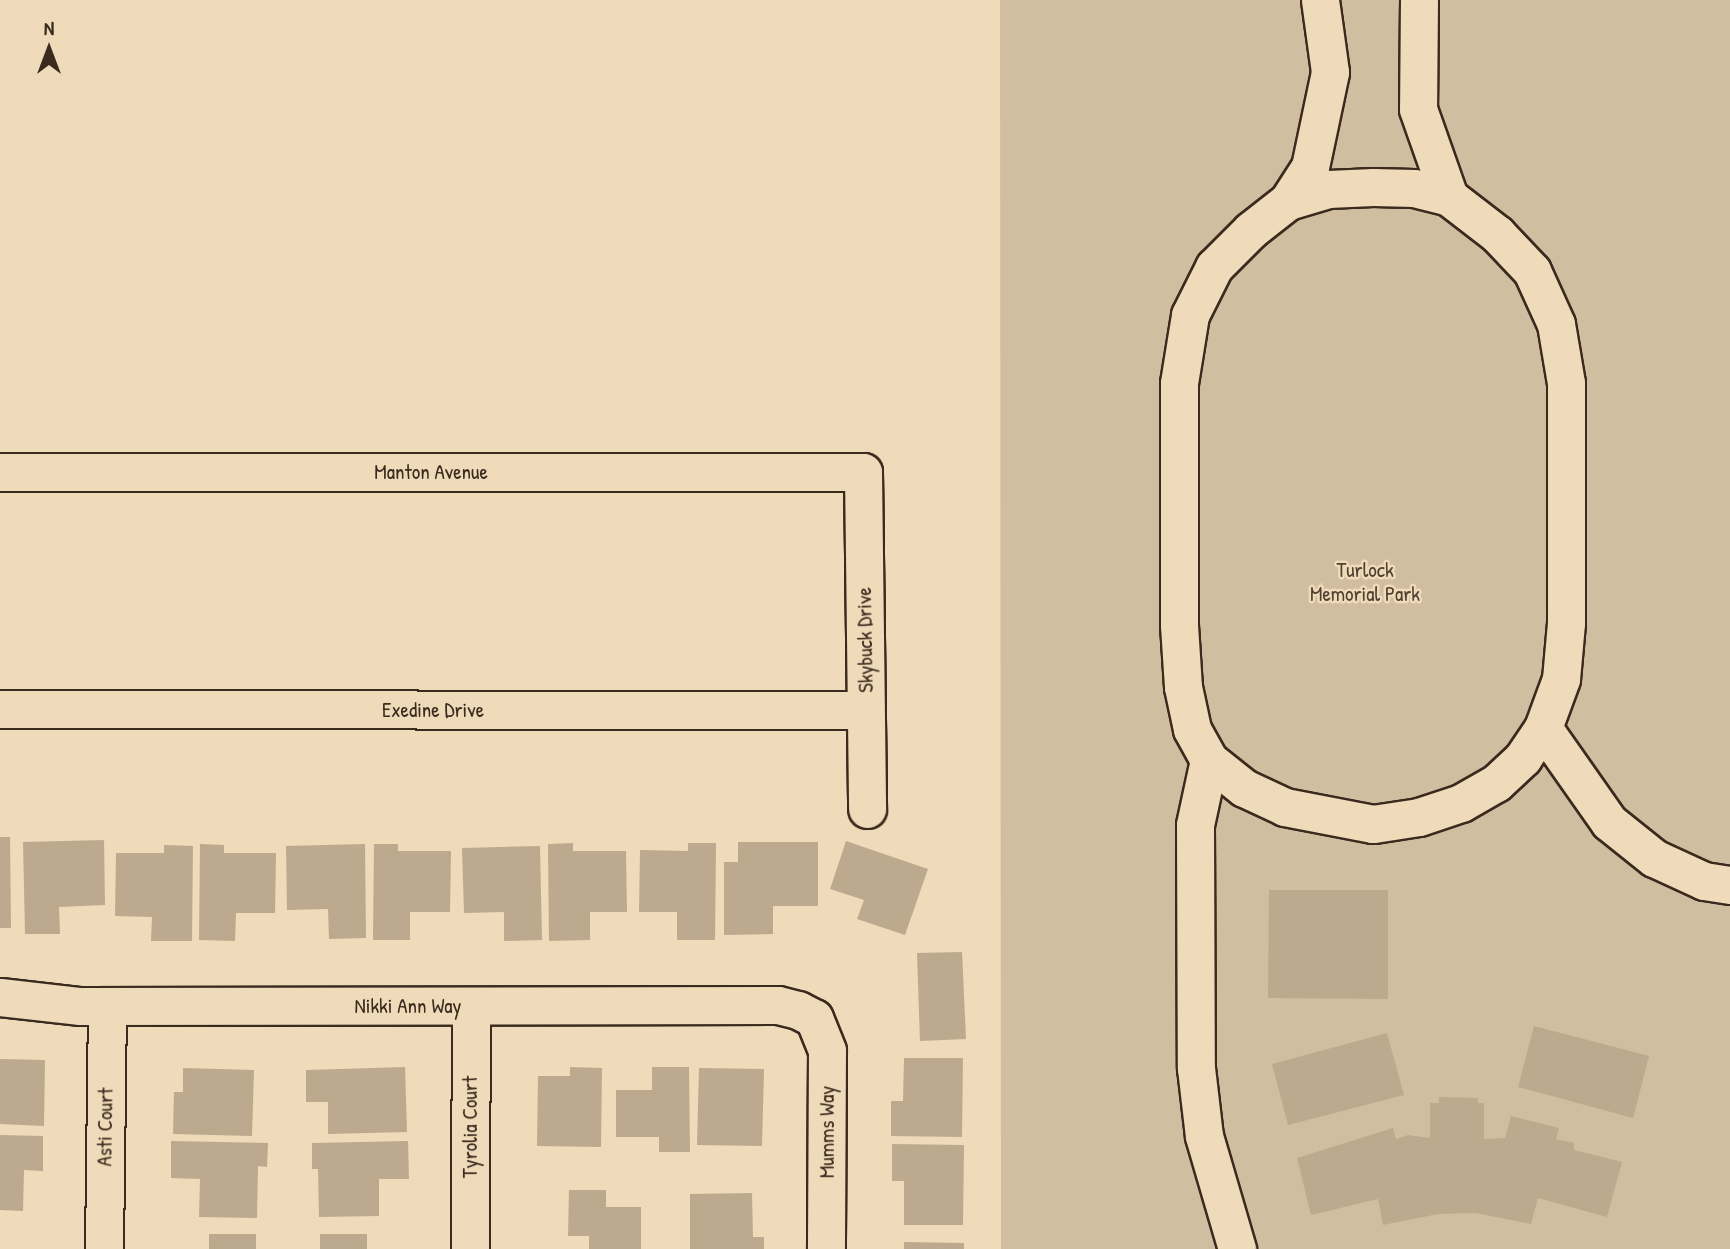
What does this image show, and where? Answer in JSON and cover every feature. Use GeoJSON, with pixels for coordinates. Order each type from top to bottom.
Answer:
{"type":"FeatureCollection","features":[{"type":"Feature","properties":{"kind":"street"},"geometry":{"type":"LineString","coordinates":[[1288,201],[1328,189],[1373,187],[1414,188],[1448,197],[1497,234],[1532,271],[1556,324],[1566,383],[1566,623],[1561,679],[1543,728],[1523,758],[1496,783],[1461,803],[1419,817],[1373,824],[1285,807],[1244,788],[1209,761],[1192,729],[1183,687],[1179,383],[1190,315],[1214,267],[1251,229],[1288,201],[1310,167],[1322,122],[1330,72],[1320,0]]}},
{"type":"Feature","properties":{"kind":"street"},"geometry":{"type":"LineString","coordinates":[[1419,0],[1418,109],[1448,197]]}},
{"type":"Feature","properties":{"kind":"street","name":"Manton Avenue"},"geometry":{"type":"LineString","coordinates":[[0,472],[863,472]]}},
{"type":"Feature","properties":{"kind":"street","name":"Skybuck Drive"},"geometry":{"type":"LineString","coordinates":[[863,472],[867,809]]}},
{"type":"Feature","properties":{"kind":"street","name":"Exedine Drive"},"geometry":{"type":"LineString","coordinates":[[0,709],[865,710]]}},
{"type":"Feature","properties":{"kind":"street"},"geometry":{"type":"LineString","coordinates":[[1543,728],[1609,822],[1654,858],[1704,881],[1730,885]]}},
{"type":"Feature","properties":{"kind":"street"},"geometry":{"type":"LineString","coordinates":[[1209,761],[1195,825],[1196,1068],[1205,1136],[1237,1249]]}},
{"type":"Feature","properties":{"kind":"street","name":"Nikki Ann Way"},"geometry":{"type":"LineString","coordinates":[[0,997],[107,1006],[778,1005],[814,1018]]}},
{"type":"Feature","properties":{"kind":"street","name":"Asti Court"},"geometry":{"type":"LineString","coordinates":[[104,1249],[107,1006]]}},
{"type":"Feature","properties":{"kind":"street","name":"Tyrolia Court"},"geometry":{"type":"LineString","coordinates":[[470,1249],[471,1006]]}},
{"type":"Feature","properties":{"kind":"street","name":"Mumms Way"},"geometry":{"type":"LineString","coordinates":[[814,1018],[827,1051],[827,1249]]}},
{"type":"Feature","properties":{"kind":"green space","name":"Turlock Memorial Park"},"geometry":{"type":"Polygon","coordinates":[[[1000,0],[1730,0],[1730,1249],[1001,1249],[1000,0]]]}},
{"type":"Feature","properties":{"kind":"building"},"geometry":{"type":"Polygon","coordinates":[[[0,837],[10,837],[11,928],[0,928],[0,837]]]}},
{"type":"Feature","properties":{"kind":"building"},"geometry":{"type":"Polygon","coordinates":[[[104,840],[105,905],[59,907],[60,934],[25,934],[23,842],[104,840]]]}},
{"type":"Feature","properties":{"kind":"building"},"geometry":{"type":"Polygon","coordinates":[[[846,841],[928,869],[905,935],[857,919],[864,900],[830,889],[846,841]]]}},
{"type":"Feature","properties":{"kind":"building"},"geometry":{"type":"Polygon","coordinates":[[[738,842],[818,842],[818,906],[773,906],[773,934],[724,935],[724,862],[738,862],[738,842]]]}},
{"type":"Feature","properties":{"kind":"building"},"geometry":{"type":"Polygon","coordinates":[[[573,843],[573,851],[626,851],[627,912],[590,912],[590,940],[549,941],[548,844],[573,843]]]}},
{"type":"Feature","properties":{"kind":"building"},"geometry":{"type":"Polygon","coordinates":[[[688,843],[716,843],[715,940],[677,940],[677,912],[639,912],[640,850],[688,851],[688,843]]]}},
{"type":"Feature","properties":{"kind":"building"},"geometry":{"type":"Polygon","coordinates":[[[200,844],[224,845],[224,853],[276,853],[275,913],[236,913],[235,941],[199,940],[200,844]]]}},
{"type":"Feature","properties":{"kind":"building"},"geometry":{"type":"Polygon","coordinates":[[[365,844],[366,938],[329,939],[328,909],[287,910],[286,846],[365,844]]]}},
{"type":"Feature","properties":{"kind":"building"},"geometry":{"type":"Polygon","coordinates":[[[374,844],[398,844],[398,851],[451,851],[450,912],[410,912],[410,940],[373,940],[374,844]]]}},
{"type":"Feature","properties":{"kind":"building"},"geometry":{"type":"Polygon","coordinates":[[[164,845],[193,846],[192,941],[151,941],[152,917],[115,916],[116,853],[164,853],[164,845]]]}},
{"type":"Feature","properties":{"kind":"building"},"geometry":{"type":"Polygon","coordinates":[[[540,846],[542,940],[504,941],[504,912],[464,913],[462,848],[540,846]]]}},
{"type":"Feature","properties":{"kind":"building"},"geometry":{"type":"Polygon","coordinates":[[[1269,890],[1388,890],[1388,999],[1268,998],[1269,890]]]}},
{"type":"Feature","properties":{"kind":"building"},"geometry":{"type":"Polygon","coordinates":[[[962,952],[966,1039],[920,1041],[917,953],[962,952]]]}},
{"type":"Feature","properties":{"kind":"building"},"geometry":{"type":"Polygon","coordinates":[[[1534,1026],[1649,1056],[1633,1118],[1518,1087],[1534,1026]]]}},
{"type":"Feature","properties":{"kind":"building"},"geometry":{"type":"Polygon","coordinates":[[[1387,1033],[1404,1095],[1288,1125],[1272,1064],[1387,1033]]]}},
{"type":"Feature","properties":{"kind":"building"},"geometry":{"type":"Polygon","coordinates":[[[904,1058],[963,1058],[962,1137],[891,1136],[891,1101],[903,1101],[904,1058]]]}},
{"type":"Feature","properties":{"kind":"building"},"geometry":{"type":"Polygon","coordinates":[[[0,1059],[45,1060],[44,1126],[0,1124],[0,1059]]]}},
{"type":"Feature","properties":{"kind":"building"},"geometry":{"type":"Polygon","coordinates":[[[405,1067],[407,1132],[328,1134],[328,1102],[306,1102],[306,1070],[405,1067]]]}},
{"type":"Feature","properties":{"kind":"building"},"geometry":{"type":"Polygon","coordinates":[[[570,1067],[602,1068],[601,1147],[537,1146],[538,1076],[570,1076],[570,1067]]]}},
{"type":"Feature","properties":{"kind":"building"},"geometry":{"type":"Polygon","coordinates":[[[652,1067],[689,1067],[690,1152],[659,1152],[659,1137],[616,1137],[616,1090],[652,1090],[652,1067]]]}},
{"type":"Feature","properties":{"kind":"building"},"geometry":{"type":"Polygon","coordinates":[[[183,1068],[254,1070],[252,1136],[173,1134],[174,1092],[183,1092],[183,1068]]]}},
{"type":"Feature","properties":{"kind":"building"},"geometry":{"type":"Polygon","coordinates":[[[699,1068],[764,1069],[762,1146],[697,1145],[699,1068]]]}},
{"type":"Feature","properties":{"kind":"building"},"geometry":{"type":"Polygon","coordinates":[[[1439,1097],[1478,1098],[1478,1103],[1484,1103],[1484,1139],[1505,1138],[1511,1116],[1559,1128],[1556,1139],[1574,1143],[1574,1150],[1622,1162],[1607,1217],[1538,1198],[1531,1224],[1476,1213],[1438,1214],[1383,1225],[1378,1199],[1311,1215],[1297,1158],[1393,1128],[1396,1139],[1408,1135],[1430,1138],[1430,1103],[1439,1103],[1439,1097]]]}},
{"type":"Feature","properties":{"kind":"building"},"geometry":{"type":"Polygon","coordinates":[[[0,1135],[43,1136],[43,1171],[24,1170],[23,1211],[0,1210],[0,1135]]]}},
{"type":"Feature","properties":{"kind":"building"},"geometry":{"type":"Polygon","coordinates":[[[171,1141],[268,1143],[267,1167],[258,1166],[257,1218],[199,1217],[200,1179],[171,1178],[171,1141]]]}},
{"type":"Feature","properties":{"kind":"building"},"geometry":{"type":"Polygon","coordinates":[[[408,1141],[409,1179],[379,1179],[379,1216],[319,1217],[318,1169],[312,1169],[312,1143],[408,1141]]]}},
{"type":"Feature","properties":{"kind":"building"},"geometry":{"type":"Polygon","coordinates":[[[892,1144],[964,1145],[963,1225],[904,1225],[904,1181],[892,1181],[892,1144]]]}},
{"type":"Feature","properties":{"kind":"building"},"geometry":{"type":"Polygon","coordinates":[[[569,1190],[606,1190],[606,1207],[641,1207],[641,1249],[589,1249],[589,1236],[568,1236],[569,1190]]]}},
{"type":"Feature","properties":{"kind":"building"},"geometry":{"type":"Polygon","coordinates":[[[752,1193],[753,1237],[764,1237],[764,1249],[690,1249],[690,1194],[752,1193]]]}},
{"type":"Feature","properties":{"kind":"building"},"geometry":{"type":"Polygon","coordinates":[[[209,1234],[256,1234],[256,1249],[209,1249],[209,1234]]]}},
{"type":"Feature","properties":{"kind":"building"},"geometry":{"type":"Polygon","coordinates":[[[320,1234],[367,1234],[367,1249],[320,1249],[320,1234]]]}},
{"type":"Feature","properties":{"kind":"building"},"geometry":{"type":"Polygon","coordinates":[[[904,1242],[964,1243],[964,1249],[904,1249],[904,1242]]]}}]}
